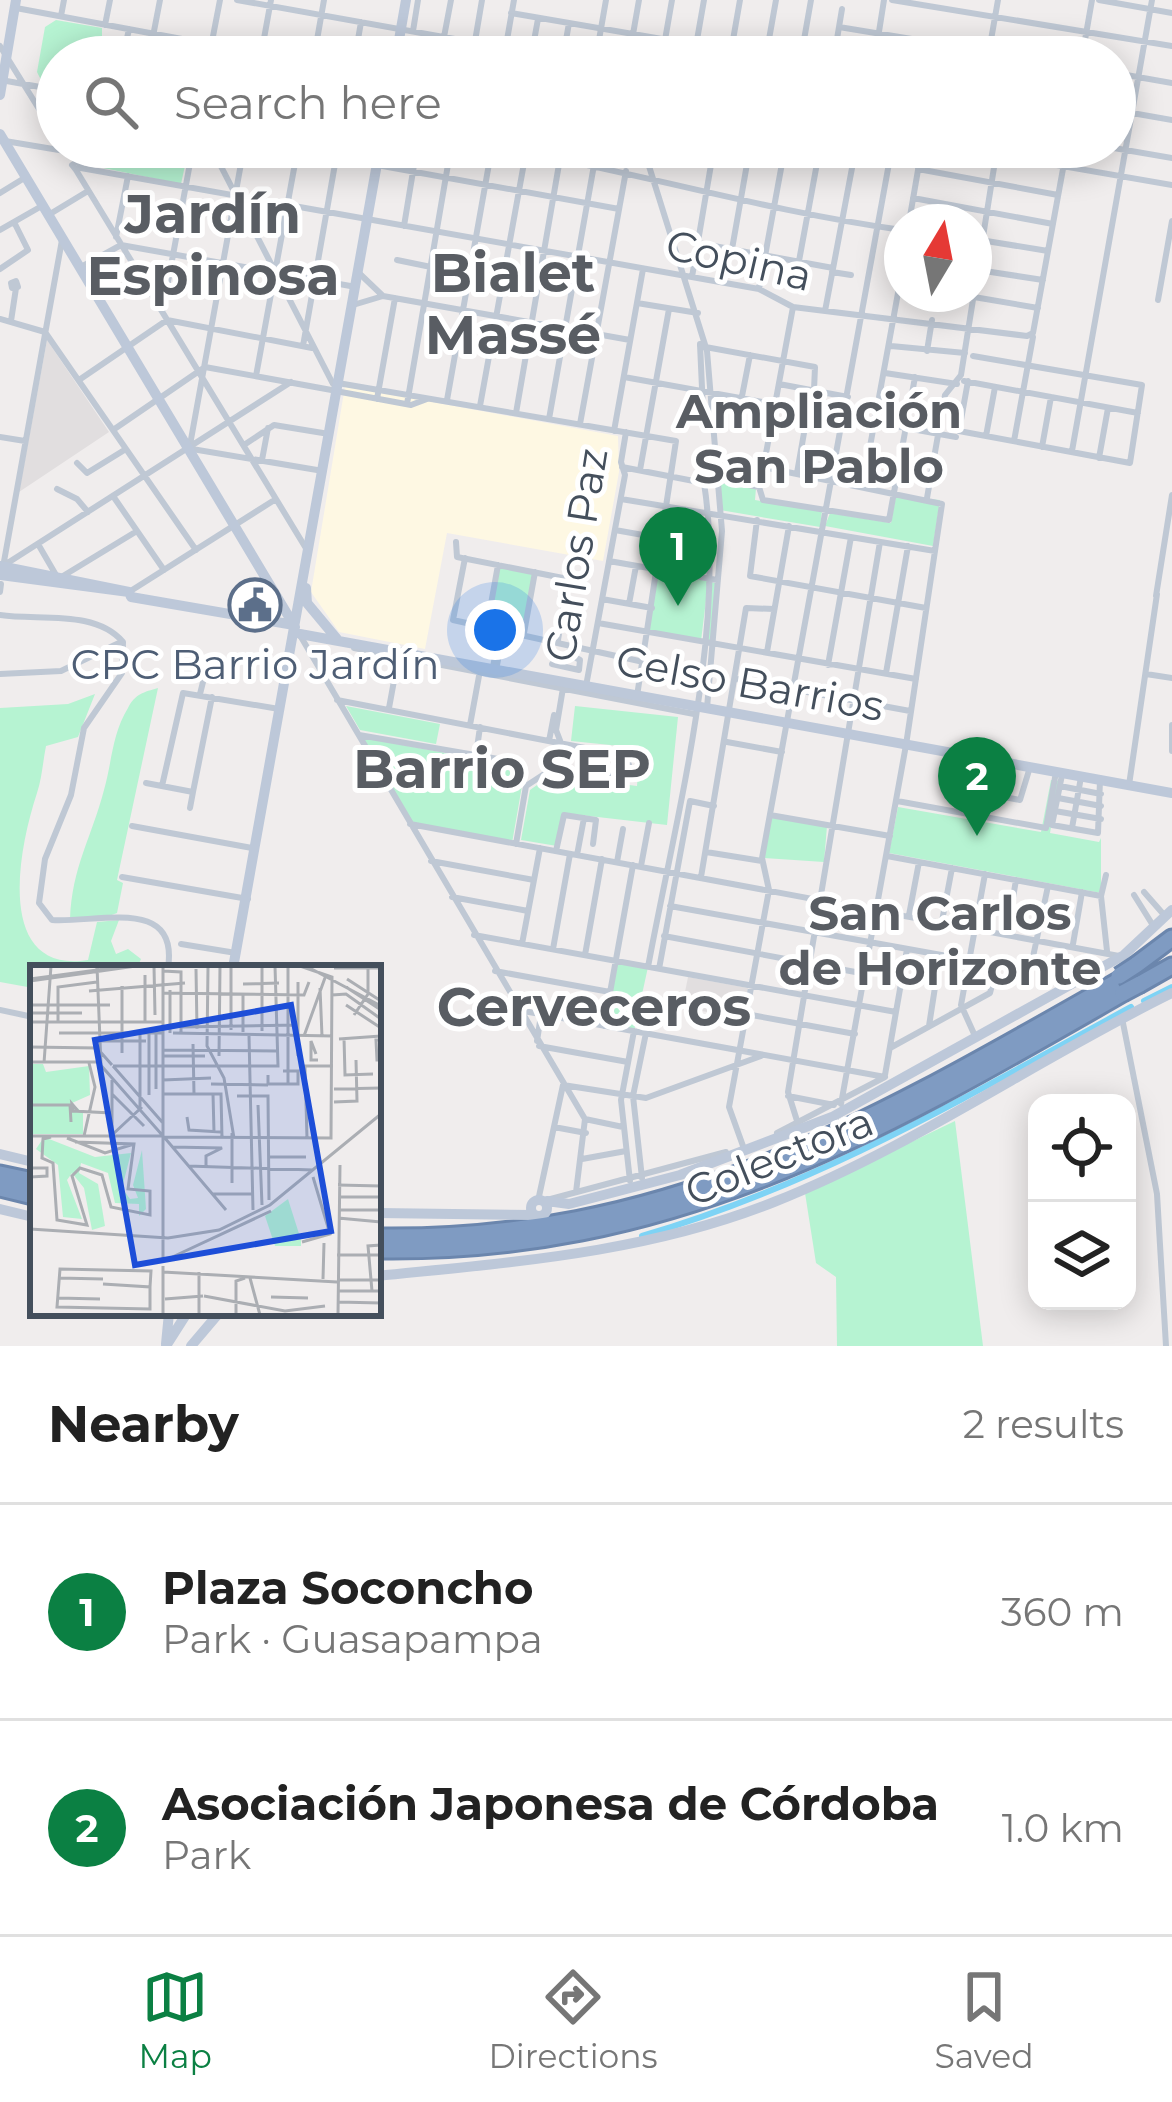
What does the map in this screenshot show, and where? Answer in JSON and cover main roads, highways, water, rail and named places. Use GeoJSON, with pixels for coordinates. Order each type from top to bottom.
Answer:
{"type":"FeatureCollection","features":[{"type":"Feature","properties":{"kind":"highway"},"geometry":{"type":"LineString","coordinates":[[381,1253],[485,1247],[620,1226],[768,1180],[869,1135],[1085,1015],[1125,991],[1135,973],[1172,938]]}},
{"type":"Feature","properties":{"kind":"highway"},"geometry":{"type":"LineString","coordinates":[[381,1233],[446,1236],[580,1220],[718,1184],[861,1124],[1035,1028],[1125,991],[1135,973],[1172,950]]}},
{"type":"Feature","properties":{"kind":"highway"},"geometry":{"type":"LineString","coordinates":[[1135,973],[1172,966]]}},
{"type":"Feature","properties":{"kind":"highway"},"geometry":{"type":"LineString","coordinates":[[1135,973],[1172,976]]}},
{"type":"Feature","properties":{"kind":"highway"},"geometry":{"type":"LineString","coordinates":[[2,1181],[30,1196]]}},
{"type":"Feature","properties":{"kind":"main road"},"geometry":{"type":"LineString","coordinates":[[405,36],[406,0]]}},
{"type":"Feature","properties":{"kind":"main road"},"geometry":{"type":"LineString","coordinates":[[0,95],[14,4]]}},
{"type":"Feature","properties":{"kind":"main road"},"geometry":{"type":"LineString","coordinates":[[4,143],[296,628]]}},
{"type":"Feature","properties":{"kind":"main road"},"geometry":{"type":"LineString","coordinates":[[321,633],[304,595],[377,168]]}},
{"type":"Feature","properties":{"kind":"main road"},"geometry":{"type":"LineString","coordinates":[[236,965],[337,387]]}},
{"type":"Feature","properties":{"kind":"main road","name":"Celso Barrios"},"geometry":{"type":"LineString","coordinates":[[1,576],[129,592]]}},
{"type":"Feature","properties":{"kind":"main road","name":"Celso Barrios"},"geometry":{"type":"LineString","coordinates":[[1,576],[59,576],[353,644],[458,663]]}},
{"type":"Feature","properties":{"kind":"main road"},"geometry":{"type":"LineString","coordinates":[[296,628],[312,625],[311,608]]}},
{"type":"Feature","properties":{"kind":"main road"},"geometry":{"type":"LineString","coordinates":[[296,628],[311,608]]}},
{"type":"Feature","properties":{"kind":"main road","name":"Celso Barrios"},"geometry":{"type":"LineString","coordinates":[[321,633],[561,686],[586,686],[1030,767],[1101,787],[1172,793]]}},
{"type":"Feature","properties":{"kind":"main road"},"geometry":{"type":"LineString","coordinates":[[381,1210],[573,1198],[769,1145],[862,1101],[975,1036],[1135,973],[1154,927],[1169,913]]}},
{"type":"Feature","properties":{"kind":"main road","name":"Colectora"},"geometry":{"type":"LineString","coordinates":[[381,1276],[594,1253],[733,1217],[899,1143],[1122,1018],[1125,991],[1172,993]]}},
{"type":"Feature","properties":{"kind":"main road"},"geometry":{"type":"LineString","coordinates":[[0,1154],[30,1161]]}},
{"type":"Feature","properties":{"kind":"main road"},"geometry":{"type":"LineString","coordinates":[[0,1209],[30,1216]]}},
{"type":"Feature","properties":{"kind":"main road"},"geometry":{"type":"LineString","coordinates":[[168,1334],[189,1344],[216,1316]]}},
{"type":"Feature","properties":{"kind":"waterway"},"geometry":{"type":"LineString","coordinates":[[1144,1001],[1172,987]]}},
{"type":"Feature","properties":{"kind":"waterway"},"geometry":{"type":"LineString","coordinates":[[642,1236],[708,1215],[833,1164],[1131,1007]]}},
{"type":"Feature","properties":{"kind":"place","name":"CPC Barrio Jardín"},"geometry":{"type":"Point","coordinates":[255,605]}},
{"type":"Feature","properties":{"kind":"place","name":"Plaza Soconcho"},"geometry":{"type":"Point","coordinates":[678,606]}},
{"type":"Feature","properties":{"kind":"place","name":"Asociación Japonesa de Córdoba"},"geometry":{"type":"Point","coordinates":[977,836]}},
{"type":"Feature","properties":{"kind":"district","name":"Jardín Espinosa"},"geometry":{"type":"Point","coordinates":[213,245]}},
{"type":"Feature","properties":{"kind":"district","name":"Bialet Massé"},"geometry":{"type":"Point","coordinates":[513,304]}},
{"type":"Feature","properties":{"kind":"district","name":"Ampliación San Pablo"},"geometry":{"type":"Point","coordinates":[819,438]}},
{"type":"Feature","properties":{"kind":"district","name":"Barrio SEP"},"geometry":{"type":"Point","coordinates":[502,769]}},
{"type":"Feature","properties":{"kind":"district","name":"San Carlos de Horizonte"},"geometry":{"type":"Point","coordinates":[940,940]}},
{"type":"Feature","properties":{"kind":"district","name":"Cerveceros"},"geometry":{"type":"Point","coordinates":[594,1007]}}]}
